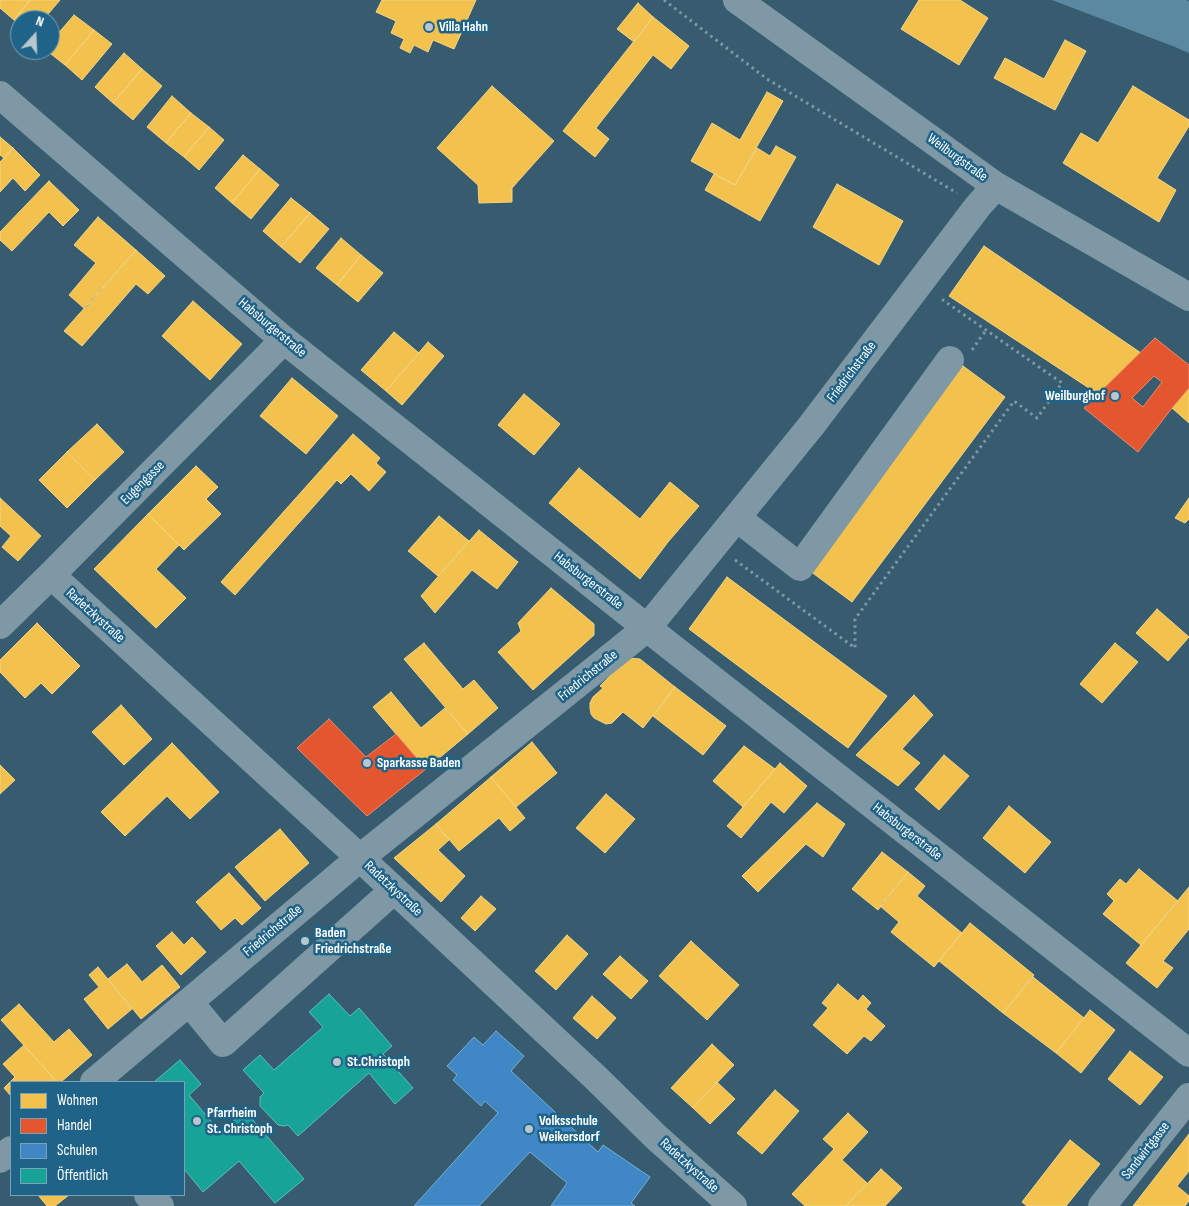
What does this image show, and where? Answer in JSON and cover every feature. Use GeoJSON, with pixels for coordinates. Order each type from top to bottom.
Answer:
{"type":"FeatureCollection","features":[{"type":"Feature","properties":{"kind":"street","name":"Weilburgstraße"},"geometry":{"type":"LineString","coordinates":[[737,0],[987,196],[1189,297]]}},
{"type":"Feature","properties":{"kind":"street","name":"Habsburgerstraße"},"geometry":{"type":"LineString","coordinates":[[0,95],[284,340],[1189,1053]]}},
{"type":"Feature","properties":{"kind":"street","name":"Friedrichstraße"},"geometry":{"type":"LineString","coordinates":[[95,1081],[360,858],[648,628],[811,426],[987,196]]}},
{"type":"Feature","properties":{"kind":"street","name":"Eugengasse"},"geometry":{"type":"LineString","coordinates":[[0,625],[284,340]]}},
{"type":"Feature","properties":{"kind":"street"},"geometry":{"type":"LineString","coordinates":[[737,518],[800,567],[950,360]]}},
{"type":"Feature","properties":{"kind":"street","name":"Radetzkystraße"},"geometry":{"type":"LineString","coordinates":[[51,575],[360,858],[596,1078],[656,1137],[733,1206]]}},
{"type":"Feature","properties":{"kind":"street"},"geometry":{"type":"LineString","coordinates":[[189,1002],[223,1043],[394,890]]}},
{"type":"Feature","properties":{"kind":"street","name":"Sandwirtgasse"},"geometry":{"type":"LineString","coordinates":[[1102,1206],[1189,1097]]}},
{"type":"Feature","properties":{"kind":"street"},"geometry":{"type":"LineString","coordinates":[[0,1159],[10,1151]]}},
{"type":"Feature","properties":{"kind":"street"},"geometry":{"type":"LineString","coordinates":[[149,1196],[160,1206]]}},
{"type":"Feature","properties":{"kind":"path"},"geometry":{"type":"LineString","coordinates":[[664,0],[766,79],[987,196]]}},
{"type":"Feature","properties":{"kind":"path"},"geometry":{"type":"LineString","coordinates":[[715,545],[854,648],[855,619],[1014,402],[1037,418],[1062,383],[919,284]]}},
{"type":"Feature","properties":{"kind":"water"},"geometry":{"type":"Polygon","coordinates":[[[1052,0],[1189,1],[1189,53],[1175,47],[1052,0]]]}},
{"type":"Feature","properties":{"kind":"building: Wohnen"},"geometry":{"type":"Polygon","coordinates":[[[0,0],[30,0],[22,10],[10,10],[10,17],[0,8],[0,0]]]}},
{"type":"Feature","properties":{"kind":"building: Wohnen"},"geometry":{"type":"Polygon","coordinates":[[[30,0],[60,0],[52,10],[22,10],[30,0]]]}},
{"type":"Feature","properties":{"kind":"building: Wohnen","name":"Villa Hahn"},"geometry":{"type":"Polygon","coordinates":[[[382,0],[476,0],[454,49],[433,40],[428,52],[414,45],[410,53],[400,48],[404,39],[391,33],[396,21],[376,12],[382,0]]]}},
{"type":"Feature","properties":{"kind":"building: Wohnen"},"geometry":{"type":"Polygon","coordinates":[[[919,0],[960,0],[988,18],[959,65],[901,29],[919,0]]]}},
{"type":"Feature","properties":{"kind":"building: Wohnen"},"geometry":{"type":"Polygon","coordinates":[[[638,3],[653,17],[634,42],[617,29],[638,3]]]}},
{"type":"Feature","properties":{"kind":"building: Wohnen"},"geometry":{"type":"Polygon","coordinates":[[[74,15],[94,30],[65,65],[59,60],[60,31],[74,15]]]}},
{"type":"Feature","properties":{"kind":"building: Wohnen"},"geometry":{"type":"Polygon","coordinates":[[[653,17],[689,46],[671,69],[653,55],[596,128],[609,139],[595,157],[563,131],[653,17]]]}},
{"type":"Feature","properties":{"kind":"building: Wohnen"},"geometry":{"type":"Polygon","coordinates":[[[94,30],[112,44],[82,80],[65,65],[94,30]]]}},
{"type":"Feature","properties":{"kind":"building: Wohnen"},"geometry":{"type":"Polygon","coordinates":[[[1065,40],[1086,51],[1055,110],[994,78],[1005,58],[1044,79],[1065,40]]]}},
{"type":"Feature","properties":{"kind":"building: Wohnen"},"geometry":{"type":"Polygon","coordinates":[[[124,53],[142,69],[113,103],[95,87],[124,53]]]}},
{"type":"Feature","properties":{"kind":"building: Wohnen"},"geometry":{"type":"Polygon","coordinates":[[[142,69],[162,86],[133,120],[113,103],[142,69]]]}},
{"type":"Feature","properties":{"kind":"building: Wohnen"},"geometry":{"type":"Polygon","coordinates":[[[492,86],[554,141],[512,188],[512,202],[479,203],[478,185],[437,148],[492,86]]]}},
{"type":"Feature","properties":{"kind":"building: Wohnen"},"geometry":{"type":"Polygon","coordinates":[[[1133,86],[1189,120],[1189,126],[1157,178],[1176,190],[1159,222],[1063,163],[1081,133],[1098,143],[1133,86]]]}},
{"type":"Feature","properties":{"kind":"building: Wohnen"},"geometry":{"type":"Polygon","coordinates":[[[767,92],[783,101],[735,185],[691,161],[712,123],[740,140],[767,92]]]}},
{"type":"Feature","properties":{"kind":"building: Wohnen"},"geometry":{"type":"Polygon","coordinates":[[[172,96],[191,113],[166,143],[147,127],[172,96]]]}},
{"type":"Feature","properties":{"kind":"building: Wohnen"},"geometry":{"type":"Polygon","coordinates":[[[191,113],[209,127],[184,157],[166,143],[191,113]]]}},
{"type":"Feature","properties":{"kind":"building: Wohnen"},"geometry":{"type":"Polygon","coordinates":[[[209,127],[224,140],[199,170],[184,157],[209,127]]]}},
{"type":"Feature","properties":{"kind":"building: Wohnen"},"geometry":{"type":"Polygon","coordinates":[[[0,137],[13,148],[4,158],[0,155],[0,137]]]}},
{"type":"Feature","properties":{"kind":"building: Wohnen"},"geometry":{"type":"Polygon","coordinates":[[[776,146],[796,157],[760,221],[705,190],[714,174],[735,185],[757,148],[770,156],[776,146]]]}},
{"type":"Feature","properties":{"kind":"building: Wohnen"},"geometry":{"type":"Polygon","coordinates":[[[13,148],[40,175],[25,191],[13,178],[0,192],[0,162],[13,148]]]}},
{"type":"Feature","properties":{"kind":"building: Wohnen"},"geometry":{"type":"Polygon","coordinates":[[[243,155],[260,169],[232,203],[215,188],[243,155]]]}},
{"type":"Feature","properties":{"kind":"building: Wohnen"},"geometry":{"type":"Polygon","coordinates":[[[260,169],[279,185],[251,219],[232,203],[260,169]]]}},
{"type":"Feature","properties":{"kind":"building: Wohnen"},"geometry":{"type":"Polygon","coordinates":[[[49,181],[79,210],[63,226],[49,212],[12,251],[0,240],[0,232],[49,181]]]}},
{"type":"Feature","properties":{"kind":"building: Wohnen"},"geometry":{"type":"Polygon","coordinates":[[[837,184],[903,221],[879,265],[813,227],[837,184]]]}},
{"type":"Feature","properties":{"kind":"building: Wohnen"},"geometry":{"type":"Polygon","coordinates":[[[291,198],[310,213],[281,247],[263,231],[291,198]]]}},
{"type":"Feature","properties":{"kind":"building: Wohnen"},"geometry":{"type":"Polygon","coordinates":[[[310,213],[329,229],[300,263],[281,247],[310,213]]]}},
{"type":"Feature","properties":{"kind":"building: Wohnen"},"geometry":{"type":"Polygon","coordinates":[[[98,217],[136,250],[85,309],[69,295],[96,263],[74,245],[98,217]]]}},
{"type":"Feature","properties":{"kind":"building: Wohnen"},"geometry":{"type":"Polygon","coordinates":[[[341,238],[361,255],[337,285],[316,268],[341,238]]]}},
{"type":"Feature","properties":{"kind":"building: Wohnen"},"geometry":{"type":"Polygon","coordinates":[[[984,246],[1141,353],[1098,394],[949,296],[984,246]]]}},
{"type":"Feature","properties":{"kind":"building: Wohnen"},"geometry":{"type":"Polygon","coordinates":[[[136,250],[165,276],[148,294],[136,284],[82,346],[64,331],[136,250]]]}},
{"type":"Feature","properties":{"kind":"building: Wohnen"},"geometry":{"type":"Polygon","coordinates":[[[361,255],[383,273],[358,302],[337,285],[361,255]]]}},
{"type":"Feature","properties":{"kind":"building: Wohnen"},"geometry":{"type":"Polygon","coordinates":[[[193,301],[242,344],[210,380],[162,336],[193,301]]]}},
{"type":"Feature","properties":{"kind":"building: Wohnen"},"geometry":{"type":"Polygon","coordinates":[[[394,332],[419,353],[386,391],[361,370],[394,332]]]}},
{"type":"Feature","properties":{"kind":"building: Wohnen"},"geometry":{"type":"Polygon","coordinates":[[[428,342],[444,356],[402,405],[386,391],[428,342]]]}},
{"type":"Feature","properties":{"kind":"building: Wohnen"},"geometry":{"type":"Polygon","coordinates":[[[963,366],[1005,397],[852,602],[810,571],[963,366]]]}},
{"type":"Feature","properties":{"kind":"building: Wohnen"},"geometry":{"type":"Polygon","coordinates":[[[292,378],[338,416],[306,454],[260,416],[292,378]]]}},
{"type":"Feature","properties":{"kind":"building: Wohnen"},"geometry":{"type":"Polygon","coordinates":[[[1189,388],[1189,423],[1172,408],[1189,388]]]}},
{"type":"Feature","properties":{"kind":"building: Wohnen"},"geometry":{"type":"Polygon","coordinates":[[[524,394],[560,424],[534,455],[498,425],[524,394]]]}},
{"type":"Feature","properties":{"kind":"building: Wohnen"},"geometry":{"type":"Polygon","coordinates":[[[97,424],[124,452],[95,480],[67,452],[97,424]]]}},
{"type":"Feature","properties":{"kind":"building: Wohnen"},"geometry":{"type":"Polygon","coordinates":[[[353,434],[380,458],[376,463],[386,472],[369,491],[351,474],[341,484],[337,480],[235,595],[221,582],[353,434]]]}},
{"type":"Feature","properties":{"kind":"building: Wohnen"},"geometry":{"type":"Polygon","coordinates":[[[67,452],[95,480],[67,508],[39,480],[67,452]]]}},
{"type":"Feature","properties":{"kind":"building: Wohnen"},"geometry":{"type":"Polygon","coordinates":[[[196,466],[218,487],[206,499],[221,514],[184,550],[148,514],[196,466]]]}},
{"type":"Feature","properties":{"kind":"building: Wohnen"},"geometry":{"type":"Polygon","coordinates":[[[579,468],[640,519],[670,482],[699,506],[640,579],[549,503],[579,468]]]}},
{"type":"Feature","properties":{"kind":"building: Wohnen"},"geometry":{"type":"Polygon","coordinates":[[[0,498],[41,536],[18,561],[2,547],[11,536],[0,526],[0,498]]]}},
{"type":"Feature","properties":{"kind":"building: Wohnen"},"geometry":{"type":"Polygon","coordinates":[[[1189,498],[1189,519],[1185,523],[1175,518],[1189,498]]]}},
{"type":"Feature","properties":{"kind":"building: Wohnen"},"geometry":{"type":"Polygon","coordinates":[[[148,514],[179,545],[156,569],[186,598],[156,628],[94,569],[148,514]]]}},
{"type":"Feature","properties":{"kind":"building: Wohnen"},"geometry":{"type":"Polygon","coordinates":[[[439,516],[469,541],[438,576],[408,551],[439,516]]]}},
{"type":"Feature","properties":{"kind":"building: Wohnen"},"geometry":{"type":"Polygon","coordinates":[[[479,530],[518,562],[497,589],[472,570],[435,613],[421,596],[479,530]]]}},
{"type":"Feature","properties":{"kind":"building: Wohnen"},"geometry":{"type":"Polygon","coordinates":[[[727,577],[887,696],[848,748],[689,629],[727,577]]]}},
{"type":"Feature","properties":{"kind":"building: Wohnen"},"geometry":{"type":"Polygon","coordinates":[[[551,588],[594,624],[594,635],[533,690],[498,652],[521,631],[518,623],[551,588]]]}},
{"type":"Feature","properties":{"kind":"building: Wohnen"},"geometry":{"type":"Polygon","coordinates":[[[1157,609],[1189,637],[1168,661],[1136,633],[1157,609]]]}},
{"type":"Feature","properties":{"kind":"building: Wohnen"},"geometry":{"type":"Polygon","coordinates":[[[37,623],[80,666],[52,694],[41,683],[25,698],[0,672],[0,660],[37,623]]]}},
{"type":"Feature","properties":{"kind":"building: Wohnen"},"geometry":{"type":"Polygon","coordinates":[[[424,643],[463,689],[474,680],[498,708],[468,734],[404,659],[424,643]]]}},
{"type":"Feature","properties":{"kind":"building: Wohnen"},"geometry":{"type":"Polygon","coordinates":[[[1115,643],[1138,662],[1102,703],[1080,684],[1115,643]]]}},
{"type":"Feature","properties":{"kind":"building: Wohnen"},"geometry":{"type":"Polygon","coordinates":[[[628,658],[640,659],[675,687],[643,728],[623,712],[612,723],[606,724],[594,718],[591,714],[590,703],[593,697],[603,688],[600,686],[628,658]]]}},
{"type":"Feature","properties":{"kind":"building: Wohnen"},"geometry":{"type":"Polygon","coordinates":[[[675,687],[726,726],[703,755],[653,716],[675,687]]]}},
{"type":"Feature","properties":{"kind":"building: Wohnen"},"geometry":{"type":"Polygon","coordinates":[[[391,692],[421,728],[445,708],[468,734],[426,769],[373,707],[391,692]]]}},
{"type":"Feature","properties":{"kind":"building: Wohnen"},"geometry":{"type":"Polygon","coordinates":[[[914,695],[933,715],[902,749],[920,763],[898,786],[856,755],[914,695]]]}},
{"type":"Feature","properties":{"kind":"building: Wohnen"},"geometry":{"type":"Polygon","coordinates":[[[121,705],[152,739],[124,765],[92,732],[121,705]]]}},
{"type":"Feature","properties":{"kind":"building: Wohnen"},"geometry":{"type":"Polygon","coordinates":[[[532,742],[557,773],[516,807],[491,777],[532,742]]]}},
{"type":"Feature","properties":{"kind":"building: Wohnen"},"geometry":{"type":"Polygon","coordinates":[[[172,743],[219,792],[190,819],[167,796],[125,836],[101,812],[172,743]]]}},
{"type":"Feature","properties":{"kind":"building: Wohnen"},"geometry":{"type":"Polygon","coordinates":[[[744,746],[775,769],[743,807],[713,781],[744,746]]]}},
{"type":"Feature","properties":{"kind":"building: Wohnen"},"geometry":{"type":"Polygon","coordinates":[[[944,755],[969,776],[939,810],[915,789],[944,755]]]}},
{"type":"Feature","properties":{"kind":"building: Wohnen"},"geometry":{"type":"Polygon","coordinates":[[[780,763],[807,786],[784,813],[771,802],[741,838],[727,826],[780,763]]]}},
{"type":"Feature","properties":{"kind":"building: Wohnen"},"geometry":{"type":"Polygon","coordinates":[[[0,765],[15,780],[0,794],[0,765]]]}},
{"type":"Feature","properties":{"kind":"building: Wohnen"},"geometry":{"type":"Polygon","coordinates":[[[491,777],[525,818],[510,831],[499,818],[459,851],[436,824],[491,777]]]}},
{"type":"Feature","properties":{"kind":"building: Wohnen"},"geometry":{"type":"Polygon","coordinates":[[[606,794],[635,819],[605,853],[576,828],[606,794]]]}},
{"type":"Feature","properties":{"kind":"building: Wohnen"},"geometry":{"type":"Polygon","coordinates":[[[817,803],[845,824],[823,857],[806,844],[758,892],[742,876],[817,803]]]}},
{"type":"Feature","properties":{"kind":"building: Wohnen"},"geometry":{"type":"Polygon","coordinates":[[[1009,806],[1051,842],[1025,873],[983,838],[1009,806]]]}},
{"type":"Feature","properties":{"kind":"building: Wohnen"},"geometry":{"type":"Polygon","coordinates":[[[436,824],[449,840],[438,850],[465,876],[441,902],[394,858],[436,824]]]}},
{"type":"Feature","properties":{"kind":"building: Wohnen"},"geometry":{"type":"Polygon","coordinates":[[[280,829],[309,863],[265,901],[235,867],[280,829]]]}},
{"type":"Feature","properties":{"kind":"building: Wohnen"},"geometry":{"type":"Polygon","coordinates":[[[882,852],[908,872],[878,910],[852,889],[882,852]]]}},
{"type":"Feature","properties":{"kind":"building: Wohnen"},"geometry":{"type":"Polygon","coordinates":[[[1139,869],[1178,901],[1141,945],[1103,914],[1114,901],[1107,894],[1120,879],[1126,884],[1139,869]]]}},
{"type":"Feature","properties":{"kind":"building: Wohnen"},"geometry":{"type":"Polygon","coordinates":[[[908,872],[925,886],[917,896],[962,933],[934,967],[891,932],[899,922],[880,906],[908,872]]]}},
{"type":"Feature","properties":{"kind":"building: Wohnen"},"geometry":{"type":"Polygon","coordinates":[[[229,873],[261,908],[242,925],[235,918],[221,930],[196,902],[229,873]]]}},
{"type":"Feature","properties":{"kind":"building: Wohnen"},"geometry":{"type":"Polygon","coordinates":[[[1189,887],[1189,929],[1163,961],[1173,968],[1157,988],[1126,963],[1189,887]]]}},
{"type":"Feature","properties":{"kind":"building: Wohnen"},"geometry":{"type":"Polygon","coordinates":[[[481,896],[496,909],[475,931],[461,918],[481,896]]]}},
{"type":"Feature","properties":{"kind":"building: Wohnen"},"geometry":{"type":"Polygon","coordinates":[[[970,923],[1034,975],[1003,1013],[939,961],[970,923]]]}},
{"type":"Feature","properties":{"kind":"building: Wohnen"},"geometry":{"type":"Polygon","coordinates":[[[172,932],[184,945],[192,937],[206,952],[181,975],[156,946],[172,932]]]}},
{"type":"Feature","properties":{"kind":"building: Wohnen"},"geometry":{"type":"Polygon","coordinates":[[[567,935],[588,954],[556,990],[535,971],[567,935]]]}},
{"type":"Feature","properties":{"kind":"building: Wohnen"},"geometry":{"type":"Polygon","coordinates":[[[691,941],[739,985],[707,1020],[659,976],[691,941]]]}},
{"type":"Feature","properties":{"kind":"building: Wohnen"},"geometry":{"type":"Polygon","coordinates":[[[620,956],[648,981],[631,999],[603,974],[620,956]]]}},
{"type":"Feature","properties":{"kind":"building: Wohnen"},"geometry":{"type":"Polygon","coordinates":[[[127,964],[142,982],[162,965],[180,987],[141,1019],[108,979],[127,964]]]}},
{"type":"Feature","properties":{"kind":"building: Wohnen"},"geometry":{"type":"Polygon","coordinates":[[[98,967],[132,1009],[108,1029],[84,999],[99,987],[89,975],[98,967]]]}},
{"type":"Feature","properties":{"kind":"building: Wohnen"},"geometry":{"type":"Polygon","coordinates":[[[1033,977],[1084,1018],[1056,1053],[1003,1013],[1033,977]]]}},
{"type":"Feature","properties":{"kind":"building: Wohnen"},"geometry":{"type":"Polygon","coordinates":[[[838,984],[858,1001],[863,995],[871,1003],[866,1009],[885,1026],[871,1041],[864,1036],[847,1054],[813,1025],[828,1008],[822,1003],[838,984]]]}},
{"type":"Feature","properties":{"kind":"building: Wohnen"},"geometry":{"type":"Polygon","coordinates":[[[592,996],[616,1018],[597,1039],[573,1018],[592,996]]]}},
{"type":"Feature","properties":{"kind":"building: Wohnen"},"geometry":{"type":"Polygon","coordinates":[[[19,1004],[54,1042],[69,1029],[92,1055],[62,1081],[56,1081],[1,1020],[19,1004]]]}},
{"type":"Feature","properties":{"kind":"building: Wohnen"},"geometry":{"type":"Polygon","coordinates":[[[1090,1010],[1115,1030],[1081,1073],[1056,1053],[1090,1010]]]}},
{"type":"Feature","properties":{"kind":"building: Wohnen"},"geometry":{"type":"Polygon","coordinates":[[[712,1044],[734,1065],[693,1108],[671,1088],[712,1044]]]}},
{"type":"Feature","properties":{"kind":"building: Wohnen"},"geometry":{"type":"Polygon","coordinates":[[[24,1045],[56,1081],[11,1081],[15,1077],[3,1064],[24,1045]]]}},
{"type":"Feature","properties":{"kind":"building: Wohnen"},"geometry":{"type":"Polygon","coordinates":[[[1130,1051],[1163,1077],[1140,1105],[1108,1079],[1130,1051]]]}},
{"type":"Feature","properties":{"kind":"building: Wohnen"},"geometry":{"type":"Polygon","coordinates":[[[10,1082],[10,1095],[4,1088],[10,1082]]]}},
{"type":"Feature","properties":{"kind":"building: Wohnen"},"geometry":{"type":"Polygon","coordinates":[[[717,1082],[735,1099],[710,1124],[693,1108],[717,1082]]]}},
{"type":"Feature","properties":{"kind":"building: Wohnen"},"geometry":{"type":"Polygon","coordinates":[[[775,1090],[799,1111],[762,1154],[737,1133],[775,1090]]]}},
{"type":"Feature","properties":{"kind":"building: Wohnen"},"geometry":{"type":"Polygon","coordinates":[[[848,1113],[868,1132],[842,1160],[867,1183],[846,1206],[805,1206],[792,1194],[834,1149],[823,1139],[848,1113]]]}},
{"type":"Feature","properties":{"kind":"building: Wohnen"},"geometry":{"type":"Polygon","coordinates":[[[1189,1134],[1189,1171],[1177,1186],[1189,1196],[1189,1201],[1185,1206],[1133,1206],[1189,1134]]]}},
{"type":"Feature","properties":{"kind":"building: Wohnen"},"geometry":{"type":"Polygon","coordinates":[[[1070,1140],[1100,1164],[1066,1206],[1027,1206],[1022,1202],[1070,1140]]]}},
{"type":"Feature","properties":{"kind":"building: Wohnen"},"geometry":{"type":"Polygon","coordinates":[[[881,1169],[902,1188],[885,1206],[846,1206],[881,1169]]]}},
{"type":"Feature","properties":{"kind":"building: Wohnen"},"geometry":{"type":"Polygon","coordinates":[[[39,1196],[68,1196],[55,1206],[47,1206],[39,1196]]]}},
{"type":"Feature","properties":{"kind":"building: Handel","name":"Weilburghof"},"geometry":{"type":"Polygon","coordinates":[[[1155,338],[1189,365],[1189,388],[1138,452],[1084,408],[1155,338]],[[1154,376],[1132,398],[1143,407],[1162,382],[1154,376]]]}},
{"type":"Feature","properties":{"kind":"building: Handel","name":"Sparkasse Baden"},"geometry":{"type":"Polygon","coordinates":[[[329,719],[366,757],[396,734],[426,769],[367,816],[297,748],[329,719]]]}},
{"type":"Feature","properties":{"kind":"building: Schulen","name":"Volksschule Weikersdorf"},"geometry":{"type":"Polygon","coordinates":[[[496,1031],[524,1056],[511,1071],[598,1152],[603,1145],[650,1177],[631,1203],[635,1206],[551,1206],[567,1183],[530,1152],[479,1206],[414,1206],[498,1113],[485,1101],[481,1106],[453,1080],[457,1075],[447,1066],[474,1037],[483,1045],[496,1031]]]}},
{"type":"Feature","properties":{"kind":"building: Öffentlich","name":"St.Christoph"},"geometry":{"type":"Polygon","coordinates":[[[329,994],[350,1016],[359,1008],[392,1046],[383,1054],[413,1088],[395,1104],[369,1073],[298,1136],[288,1125],[278,1125],[260,1106],[260,1097],[264,1093],[243,1070],[260,1055],[274,1070],[323,1027],[309,1012],[329,994]]]}},
{"type":"Feature","properties":{"kind":"building: Öffentlich","name":"Pfarrheim St. Christoph"},"geometry":{"type":"Polygon","coordinates":[[[180,1060],[201,1084],[189,1095],[220,1132],[245,1111],[304,1179],[275,1203],[239,1161],[203,1192],[185,1170],[185,1081],[155,1081],[180,1060]]]}},
{"type":"Feature","properties":{"kind":"place","name":"Villa Hahn"},"geometry":{"type":"Point","coordinates":[429,27]}},
{"type":"Feature","properties":{"kind":"place","name":"Weilburghof"},"geometry":{"type":"Point","coordinates":[1115,396]}},
{"type":"Feature","properties":{"kind":"place","name":"Sparkasse Baden"},"geometry":{"type":"Point","coordinates":[367,763]}},
{"type":"Feature","properties":{"kind":"place","name":"Baden Friedrichstraße"},"geometry":{"type":"Point","coordinates":[305,941]}},
{"type":"Feature","properties":{"kind":"place","name":"St.Christoph"},"geometry":{"type":"Point","coordinates":[337,1062]}},
{"type":"Feature","properties":{"kind":"place","name":"Pfarrheim St. Christoph"},"geometry":{"type":"Point","coordinates":[197,1121]}},
{"type":"Feature","properties":{"kind":"place","name":"Volksschule Weikersdorf"},"geometry":{"type":"Point","coordinates":[529,1129]}}]}
